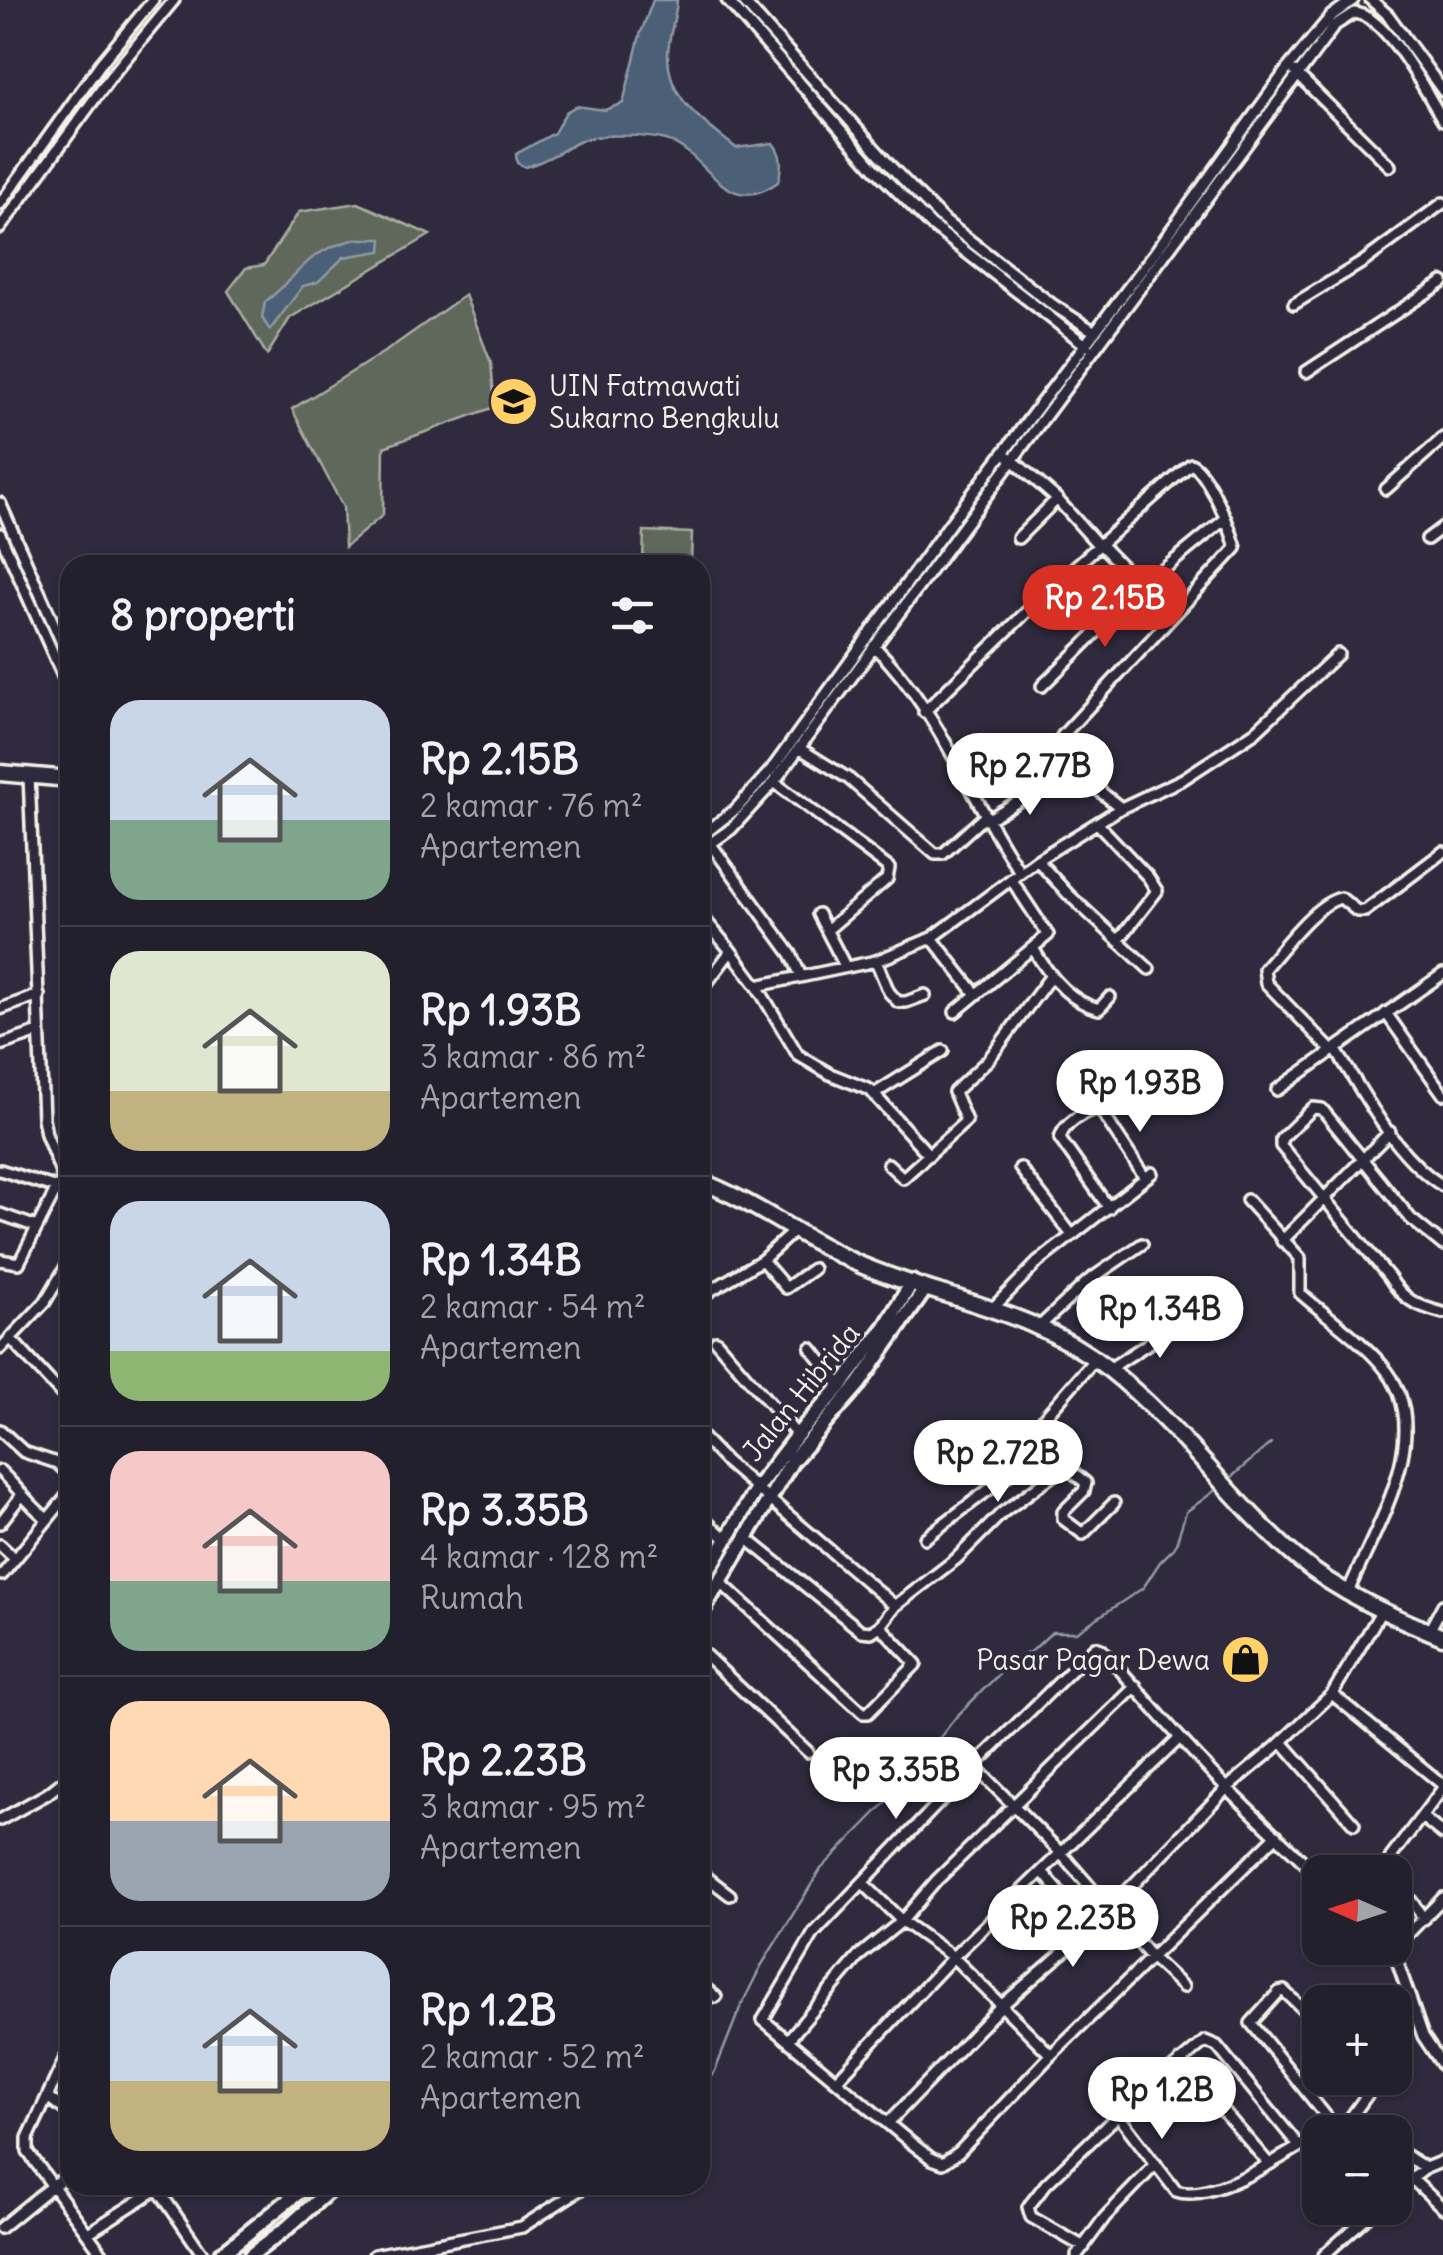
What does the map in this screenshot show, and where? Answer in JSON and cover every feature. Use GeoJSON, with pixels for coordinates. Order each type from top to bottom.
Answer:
{"type":"FeatureCollection","features":[{"type":"Feature","properties":{"kind":"highway"},"geometry":{"type":"LineString","coordinates":[[0,773],[60,778]]}},
{"type":"Feature","properties":{"kind":"highway"},"geometry":{"type":"LineString","coordinates":[[710,1186],[857,1264],[1040,1326],[1109,1369],[1301,1561],[1382,1610],[1436,1634]]}},
{"type":"Feature","properties":{"kind":"main road","name":"Jalan Hibrida"},"geometry":{"type":"LineString","coordinates":[[710,1566],[758,1486],[919,1285]]}},
{"type":"Feature","properties":{"kind":"main road"},"geometry":{"type":"LineString","coordinates":[[710,1597],[792,1461],[859,1384],[919,1285]]}},
{"type":"Feature","properties":{"kind":"main road"},"geometry":{"type":"LineString","coordinates":[[220,2255],[295,2195]]}},
{"type":"Feature","properties":{"kind":"main road"},"geometry":{"type":"LineString","coordinates":[[251,2255],[323,2195]]}},
{"type":"Feature","properties":{"kind":"street"},"geometry":{"type":"LineString","coordinates":[[0,204],[101,62],[153,0]]}},
{"type":"Feature","properties":{"kind":"street"},"geometry":{"type":"LineString","coordinates":[[0,228],[112,75],[174,0]]}},
{"type":"Feature","properties":{"kind":"street"},"geometry":{"type":"LineString","coordinates":[[726,0],[930,225],[1089,348]]}},
{"type":"Feature","properties":{"kind":"street"},"geometry":{"type":"LineString","coordinates":[[742,0],[942,219],[1095,332]]}},
{"type":"Feature","properties":{"kind":"street"},"geometry":{"type":"LineString","coordinates":[[710,836],[758,786],[853,664],[1331,16],[1353,0]]}},
{"type":"Feature","properties":{"kind":"street"},"geometry":{"type":"LineString","coordinates":[[1371,0],[1388,16],[1443,91]]}},
{"type":"Feature","properties":{"kind":"street"},"geometry":{"type":"LineString","coordinates":[[1292,71],[1335,25],[1347,16],[1362,13],[1394,44],[1443,120]]}},
{"type":"Feature","properties":{"kind":"street"},"geometry":{"type":"LineString","coordinates":[[1292,71],[1390,166]]}},
{"type":"Feature","properties":{"kind":"street"},"geometry":{"type":"LineString","coordinates":[[1294,304],[1363,262],[1443,202]]}},
{"type":"Feature","properties":{"kind":"street"},"geometry":{"type":"LineString","coordinates":[[1089,348],[1095,332],[1145,272]]}},
{"type":"Feature","properties":{"kind":"street"},"geometry":{"type":"LineString","coordinates":[[1306,372],[1443,282]]}},
{"type":"Feature","properties":{"kind":"street"},"geometry":{"type":"LineString","coordinates":[[1038,308],[1045,298]]}},
{"type":"Feature","properties":{"kind":"street"},"geometry":{"type":"LineString","coordinates":[[1386,489],[1443,439]]}},
{"type":"Feature","properties":{"kind":"street"},"geometry":{"type":"LineString","coordinates":[[1007,456],[1057,498],[1100,546],[1174,613]]}},
{"type":"Feature","properties":{"kind":"street"},"geometry":{"type":"LineString","coordinates":[[799,748],[848,779],[935,854],[943,854],[986,818],[1063,774],[1054,750],[1063,735],[1236,548],[1197,466],[1192,464],[1100,546],[924,712]]}},
{"type":"Feature","properties":{"kind":"street"},"geometry":{"type":"LineString","coordinates":[[1018,538],[1057,498]]}},
{"type":"Feature","properties":{"kind":"street"},"geometry":{"type":"LineString","coordinates":[[0,502],[60,638]]}},
{"type":"Feature","properties":{"kind":"street"},"geometry":{"type":"LineString","coordinates":[[1042,686],[1142,587],[1224,520]]}},
{"type":"Feature","properties":{"kind":"street"},"geometry":{"type":"LineString","coordinates":[[710,837],[744,815],[774,782],[853,664],[874,646],[956,524]]}},
{"type":"Feature","properties":{"kind":"street"},"geometry":{"type":"LineString","coordinates":[[1427,538],[1443,527]]}},
{"type":"Feature","properties":{"kind":"street"},"geometry":{"type":"LineString","coordinates":[[0,534],[60,669]]}},
{"type":"Feature","properties":{"kind":"street"},"geometry":{"type":"LineString","coordinates":[[874,646],[900,675],[957,758],[1015,875],[1048,931],[1047,937],[954,1012]]}},
{"type":"Feature","properties":{"kind":"street"},"geometry":{"type":"LineString","coordinates":[[757,986],[876,961],[932,938],[1037,860],[1256,732],[1338,654]]}},
{"type":"Feature","properties":{"kind":"street"},"geometry":{"type":"LineString","coordinates":[[1073,770],[1121,808]]}},
{"type":"Feature","properties":{"kind":"street"},"geometry":{"type":"LineString","coordinates":[[29,775],[43,1118],[60,1170]]}},
{"type":"Feature","properties":{"kind":"street"},"geometry":{"type":"LineString","coordinates":[[774,782],[888,868],[887,879],[827,930]]}},
{"type":"Feature","properties":{"kind":"street"},"geometry":{"type":"LineString","coordinates":[[1098,824],[1148,877],[1156,891],[1118,941]]}},
{"type":"Feature","properties":{"kind":"street"},"geometry":{"type":"LineString","coordinates":[[710,841],[790,954],[801,976]]}},
{"type":"Feature","properties":{"kind":"street"},"geometry":{"type":"LineString","coordinates":[[1443,852],[1365,911],[1357,911],[1342,898],[1334,899],[1299,929],[1264,969],[1266,983],[1333,1050],[1420,1170],[1443,1186]]}},
{"type":"Feature","properties":{"kind":"street"},"geometry":{"type":"LineString","coordinates":[[1037,860],[1149,969]]}},
{"type":"Feature","properties":{"kind":"street"},"geometry":{"type":"LineString","coordinates":[[818,914],[845,966]]}},
{"type":"Feature","properties":{"kind":"street"},"geometry":{"type":"LineString","coordinates":[[710,926],[757,986],[798,1056],[874,1094],[928,1155]]}},
{"type":"Feature","properties":{"kind":"street"},"geometry":{"type":"LineString","coordinates":[[932,938],[976,993]]}},
{"type":"Feature","properties":{"kind":"street"},"geometry":{"type":"LineString","coordinates":[[1033,948],[1050,978],[1094,1009],[1110,998]]}},
{"type":"Feature","properties":{"kind":"street"},"geometry":{"type":"LineString","coordinates":[[710,979],[731,951]]}},
{"type":"Feature","properties":{"kind":"street"},"geometry":{"type":"LineString","coordinates":[[876,961],[896,1000],[906,1002],[925,995]]}},
{"type":"Feature","properties":{"kind":"street"},"geometry":{"type":"LineString","coordinates":[[1277,1090],[1443,974]]}},
{"type":"Feature","properties":{"kind":"street"},"geometry":{"type":"LineString","coordinates":[[888,1164],[902,1178],[967,1120],[954,1092],[990,1059],[1050,978]]}},
{"type":"Feature","properties":{"kind":"street"},"geometry":{"type":"LineString","coordinates":[[0,1009],[39,995]]}},
{"type":"Feature","properties":{"kind":"street"},"geometry":{"type":"LineString","coordinates":[[1386,1013],[1443,1094]]}},
{"type":"Feature","properties":{"kind":"street"},"geometry":{"type":"LineString","coordinates":[[0,1045],[39,1032]]}},
{"type":"Feature","properties":{"kind":"street"},"geometry":{"type":"LineString","coordinates":[[874,1094],[943,1051]]}},
{"type":"Feature","properties":{"kind":"street"},"geometry":{"type":"LineString","coordinates":[[994,1308],[1038,1262],[1110,1208],[1148,1176],[1100,1109],[1093,1108],[1063,1129],[1060,1139],[1110,1208]]}},
{"type":"Feature","properties":{"kind":"street"},"geometry":{"type":"LineString","coordinates":[[1443,1245],[1411,1219],[1320,1108],[1312,1108],[1284,1136],[1281,1146],[1399,1294],[1419,1306],[1443,1313]]}},
{"type":"Feature","properties":{"kind":"street"},"geometry":{"type":"LineString","coordinates":[[1282,1241],[1390,1132]]}},
{"type":"Feature","properties":{"kind":"street"},"geometry":{"type":"LineString","coordinates":[[1020,1168],[1072,1235]]}},
{"type":"Feature","properties":{"kind":"street"},"geometry":{"type":"LineString","coordinates":[[0,1170],[60,1186]]}},
{"type":"Feature","properties":{"kind":"street"},"geometry":{"type":"LineString","coordinates":[[0,1260],[19,1262],[37,1227],[60,1196]]}},
{"type":"Feature","properties":{"kind":"street"},"geometry":{"type":"LineString","coordinates":[[1247,1200],[1302,1262],[1297,1286],[1300,1293],[1383,1366],[1406,1417],[1404,1454],[1349,1590]]}},
{"type":"Feature","properties":{"kind":"street"},"geometry":{"type":"LineString","coordinates":[[0,1214],[37,1227]]}},
{"type":"Feature","properties":{"kind":"street"},"geometry":{"type":"LineString","coordinates":[[710,1291],[762,1260],[794,1232]]}},
{"type":"Feature","properties":{"kind":"street"},"geometry":{"type":"LineString","coordinates":[[1040,1326],[1088,1281],[1142,1244]]}},
{"type":"Feature","properties":{"kind":"street"},"geometry":{"type":"LineString","coordinates":[[762,1260],[784,1288],[813,1269]]}},
{"type":"Feature","properties":{"kind":"street"},"geometry":{"type":"LineString","coordinates":[[0,1349],[44,1302],[60,1276]]}},
{"type":"Feature","properties":{"kind":"street"},"geometry":{"type":"LineString","coordinates":[[1109,1369],[1189,1317]]}},
{"type":"Feature","properties":{"kind":"street"},"geometry":{"type":"LineString","coordinates":[[10,1338],[60,1392]]}},
{"type":"Feature","properties":{"kind":"street"},"geometry":{"type":"LineString","coordinates":[[716,1341],[796,1435]]}},
{"type":"Feature","properties":{"kind":"street"},"geometry":{"type":"LineString","coordinates":[[810,1348],[841,1386]]}},
{"type":"Feature","properties":{"kind":"street"},"geometry":{"type":"LineString","coordinates":[[1094,1360],[1043,1419],[1042,1429],[1066,1466],[1086,1483],[1084,1491],[1062,1514],[1079,1533],[1085,1534],[1114,1503]]}},
{"type":"Feature","properties":{"kind":"street"},"geometry":{"type":"LineString","coordinates":[[0,1430],[24,1452],[60,1465]]}},
{"type":"Feature","properties":{"kind":"street"},"geometry":{"type":"LineString","coordinates":[[926,1538],[1049,1444]]}},
{"type":"Feature","properties":{"kind":"street"},"geometry":{"type":"LineString","coordinates":[[710,1445],[895,1606]]}},
{"type":"Feature","properties":{"kind":"street"},"geometry":{"type":"LineString","coordinates":[[745,1538],[861,1631],[870,1632],[1002,1513],[1066,1466]]}},
{"type":"Feature","properties":{"kind":"street"},"geometry":{"type":"LineString","coordinates":[[0,1472],[47,1519]]}},
{"type":"Feature","properties":{"kind":"street"},"geometry":{"type":"LineString","coordinates":[[0,1523],[21,1496]]}},
{"type":"Feature","properties":{"kind":"street"},"geometry":{"type":"LineString","coordinates":[[2,1575],[60,1504]]}},
{"type":"Feature","properties":{"kind":"street"},"geometry":{"type":"LineString","coordinates":[[710,1525],[725,1538]]}},
{"type":"Feature","properties":{"kind":"street"},"geometry":{"type":"LineString","coordinates":[[0,1544],[15,1560]]}},
{"type":"Feature","properties":{"kind":"street"},"geometry":{"type":"LineString","coordinates":[[719,1581],[866,1714],[916,1664],[910,1653],[880,1626]]}},
{"type":"Feature","properties":{"kind":"street"},"geometry":{"type":"LineString","coordinates":[[1436,1634],[1443,1606]]}},
{"type":"Feature","properties":{"kind":"street"},"geometry":{"type":"LineString","coordinates":[[888,2122],[1000,2007],[1090,1929],[1227,1788],[1332,1694],[1382,1610]]}},
{"type":"Feature","properties":{"kind":"street"},"geometry":{"type":"LineString","coordinates":[[1277,1835],[943,2163],[932,2160],[766,2024],[763,2016],[814,1933],[1095,1647],[1136,1686],[1227,1788],[1277,1835],[1302,1860]]}},
{"type":"Feature","properties":{"kind":"street"},"geometry":{"type":"LineString","coordinates":[[710,1659],[808,1752]]}},
{"type":"Feature","properties":{"kind":"street"},"geometry":{"type":"LineString","coordinates":[[788,2040],[860,1955],[902,1920],[937,1880],[1136,1686]]}},
{"type":"Feature","properties":{"kind":"street"},"geometry":{"type":"LineString","coordinates":[[1332,1694],[1443,1787],[1392,1855]]}},
{"type":"Feature","properties":{"kind":"street"},"geometry":{"type":"LineString","coordinates":[[836,2080],[953,1958],[1180,1738]]}},
{"type":"Feature","properties":{"kind":"street"},"geometry":{"type":"LineString","coordinates":[[1282,1742],[1354,1824]]}},
{"type":"Feature","properties":{"kind":"street"},"geometry":{"type":"LineString","coordinates":[[974,1766],[1060,1852],[1183,1988]]}},
{"type":"Feature","properties":{"kind":"street"},"geometry":{"type":"LineString","coordinates":[[0,1820],[60,1784]]}},
{"type":"Feature","properties":{"kind":"street"},"geometry":{"type":"LineString","coordinates":[[1422,1817],[1443,1834]]}},
{"type":"Feature","properties":{"kind":"street"},"geometry":{"type":"LineString","coordinates":[[1042,1871],[1090,1929]]}},
{"type":"Feature","properties":{"kind":"street"},"geometry":{"type":"LineString","coordinates":[[710,1879],[730,1894]]}},
{"type":"Feature","properties":{"kind":"street"},"geometry":{"type":"LineString","coordinates":[[863,1884],[902,1920],[953,1958],[1050,2055]]}},
{"type":"Feature","properties":{"kind":"street"},"geometry":{"type":"LineString","coordinates":[[1412,1930],[1443,1898]]}},
{"type":"Feature","properties":{"kind":"street"},"geometry":{"type":"LineString","coordinates":[[1412,1901],[1424,1918]]}},
{"type":"Feature","properties":{"kind":"street"},"geometry":{"type":"LineString","coordinates":[[1397,1965],[1423,2036],[1443,2066]]}},
{"type":"Feature","properties":{"kind":"street"},"geometry":{"type":"LineString","coordinates":[[1302,2008],[1284,1991],[1279,1992],[1251,2023],[1302,2086]]}},
{"type":"Feature","properties":{"kind":"street"},"geometry":{"type":"LineString","coordinates":[[710,1992],[716,1997]]}},
{"type":"Feature","properties":{"kind":"street"},"geometry":{"type":"LineString","coordinates":[[1156,2164],[1105,2217],[1080,2251],[1032,2218],[1028,2207],[1046,2184],[1201,2043],[1212,2042],[1299,2146]]}},
{"type":"Feature","properties":{"kind":"street"},"geometry":{"type":"LineString","coordinates":[[1180,2061],[1269,2164]]}},
{"type":"Feature","properties":{"kind":"street"},"geometry":{"type":"LineString","coordinates":[[60,2072],[27,2146],[60,2194]]}},
{"type":"Feature","properties":{"kind":"street"},"geometry":{"type":"LineString","coordinates":[[1309,2095],[1325,2115]]}},
{"type":"Feature","properties":{"kind":"street"},"geometry":{"type":"LineString","coordinates":[[49,2098],[60,2106]]}},
{"type":"Feature","properties":{"kind":"street"},"geometry":{"type":"LineString","coordinates":[[1118,2115],[1176,2190],[1194,2194],[1269,2164],[1302,2144]]}},
{"type":"Feature","properties":{"kind":"street"},"geometry":{"type":"LineString","coordinates":[[1412,2159],[1426,2168]]}},
{"type":"Feature","properties":{"kind":"street"},"geometry":{"type":"LineString","coordinates":[[1412,2177],[1443,2161]]}},
{"type":"Feature","properties":{"kind":"street"},"geometry":{"type":"LineString","coordinates":[[1412,2179],[1443,2208]]}},
{"type":"Feature","properties":{"kind":"street"},"geometry":{"type":"LineString","coordinates":[[0,2228],[60,2180]]}},
{"type":"Feature","properties":{"kind":"street"},"geometry":{"type":"LineString","coordinates":[[61,2195],[103,2255]]}},
{"type":"Feature","properties":{"kind":"street"},"geometry":{"type":"LineString","coordinates":[[88,2233],[145,2195]]}},
{"type":"Feature","properties":{"kind":"street"},"geometry":{"type":"LineString","coordinates":[[163,2195],[204,2255]]}},
{"type":"Feature","properties":{"kind":"street"},"geometry":{"type":"LineString","coordinates":[[374,2255],[522,2227],[572,2195]]}},
{"type":"Feature","properties":{"kind":"street"},"geometry":{"type":"LineString","coordinates":[[1324,2255],[1358,2225]]}},
{"type":"Feature","properties":{"kind":"green space"},"geometry":{"type":"Polygon","coordinates":[[[358,203],[430,235],[290,318],[267,355],[228,291],[246,268],[264,265],[299,212],[358,203]]]}},
{"type":"Feature","properties":{"kind":"green space"},"geometry":{"type":"Polygon","coordinates":[[[465,295],[491,363],[495,407],[384,447],[383,515],[345,547],[343,507],[292,409],[389,349],[465,295]]]}},
{"type":"Feature","properties":{"kind":"green space"},"geometry":{"type":"Polygon","coordinates":[[[644,531],[692,533],[691,555],[643,555],[644,531]]]}},
{"type":"Feature","properties":{"kind":"water"},"geometry":{"type":"Polygon","coordinates":[[[653,0],[677,0],[668,55],[681,98],[736,148],[773,143],[781,161],[778,182],[759,192],[744,194],[718,181],[681,147],[666,140],[635,136],[589,138],[533,165],[517,163],[516,154],[554,133],[566,112],[576,106],[605,110],[623,103],[653,0]]]}},
{"type":"Feature","properties":{"kind":"water"},"geometry":{"type":"Polygon","coordinates":[[[357,239],[382,239],[381,251],[344,257],[318,282],[303,286],[270,330],[262,318],[265,302],[314,257],[357,239]]]}},
{"type":"Feature","properties":{"kind":"waterway"},"geometry":{"type":"LineString","coordinates":[[1227,1481],[1271,1443]]}},
{"type":"Feature","properties":{"kind":"waterway"},"geometry":{"type":"LineString","coordinates":[[710,2078],[761,1966],[821,1869],[901,1787],[956,1717],[1013,1660],[1033,1650],[1052,1632],[1076,1632],[1143,1588],[1175,1547],[1186,1512],[1217,1489]]}},
{"type":"Feature","properties":{"kind":"place","name":"UIN Fatmawati Sukarno Bengkulu"},"geometry":{"type":"Point","coordinates":[514,402]}},
{"type":"Feature","properties":{"kind":"place","name":"Pasar Pagar Dewa"},"geometry":{"type":"Point","coordinates":[1245,1660]}}]}
